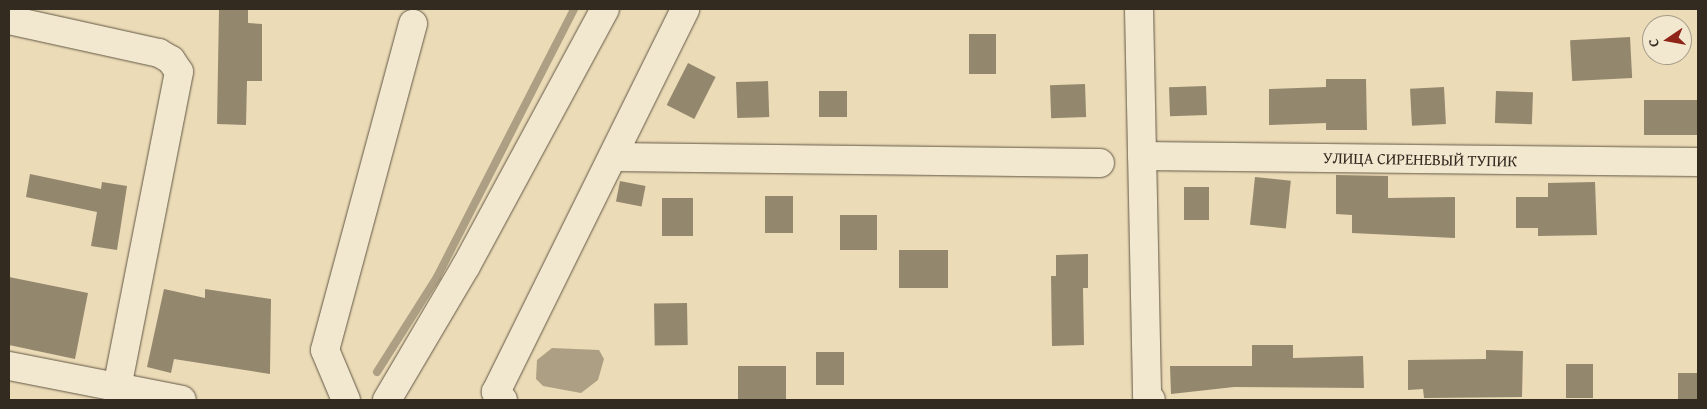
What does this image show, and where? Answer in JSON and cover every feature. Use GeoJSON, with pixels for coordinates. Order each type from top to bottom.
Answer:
{"type":"FeatureCollection","features":[{"type":"Feature","properties":{"kind":"street"},"geometry":{"type":"LineString","coordinates":[[387,400],[466,266],[605,9]]}},
{"type":"Feature","properties":{"kind":"street"},"geometry":{"type":"LineString","coordinates":[[503,400],[496,392],[614,157],[685,9]]}},
{"type":"Feature","properties":{"kind":"street"},"geometry":{"type":"LineString","coordinates":[[1139,9],[1149,397]]}},
{"type":"Feature","properties":{"kind":"street"},"geometry":{"type":"LineString","coordinates":[[9,20],[159,53],[171,60],[179,72],[116,387]]}},
{"type":"Feature","properties":{"kind":"street"},"geometry":{"type":"LineString","coordinates":[[346,400],[325,350],[413,24]]}},
{"type":"Feature","properties":{"kind":"street","name":"УЛИЦА СИРЕНЕВЫЙ ТУПИК"},"geometry":{"type":"LineString","coordinates":[[1142,156],[1698,162]]}},
{"type":"Feature","properties":{"kind":"street"},"geometry":{"type":"LineString","coordinates":[[614,157],[1100,163]]}},
{"type":"Feature","properties":{"kind":"street"},"geometry":{"type":"LineString","coordinates":[[9,366],[182,400]]}},
{"type":"Feature","properties":{"kind":"shaded area"},"geometry":{"type":"Polygon","coordinates":[[[552,348],[599,350],[604,359],[598,380],[581,393],[543,386],[536,379],[537,360],[552,348]]]}},
{"type":"Feature","properties":{"kind":"building"},"geometry":{"type":"Polygon","coordinates":[[[219,9],[248,9],[248,23],[262,24],[262,81],[247,81],[246,125],[217,124],[219,9]]]}},
{"type":"Feature","properties":{"kind":"building"},"geometry":{"type":"Polygon","coordinates":[[[969,34],[996,34],[996,74],[969,74],[969,34]]]}},
{"type":"Feature","properties":{"kind":"building"},"geometry":{"type":"Polygon","coordinates":[[[1630,37],[1632,78],[1572,81],[1570,40],[1630,37]]]}},
{"type":"Feature","properties":{"kind":"building"},"geometry":{"type":"Polygon","coordinates":[[[688,63],[716,77],[694,119],[667,105],[688,63]]]}},
{"type":"Feature","properties":{"kind":"building"},"geometry":{"type":"Polygon","coordinates":[[[1326,79],[1366,79],[1367,130],[1326,130],[1326,123],[1269,125],[1269,89],[1326,87],[1326,79]]]}},
{"type":"Feature","properties":{"kind":"building"},"geometry":{"type":"Polygon","coordinates":[[[768,81],[769,117],[737,118],[736,82],[768,81]]]}},
{"type":"Feature","properties":{"kind":"building"},"geometry":{"type":"Polygon","coordinates":[[[1085,84],[1086,117],[1051,118],[1050,85],[1085,84]]]}},
{"type":"Feature","properties":{"kind":"building"},"geometry":{"type":"Polygon","coordinates":[[[1206,86],[1207,115],[1170,116],[1169,87],[1206,86]]]}},
{"type":"Feature","properties":{"kind":"building"},"geometry":{"type":"Polygon","coordinates":[[[1444,87],[1446,124],[1412,126],[1410,89],[1444,87]]]}},
{"type":"Feature","properties":{"kind":"building"},"geometry":{"type":"Polygon","coordinates":[[[819,91],[847,91],[847,117],[819,117],[819,91]]]}},
{"type":"Feature","properties":{"kind":"building"},"geometry":{"type":"Polygon","coordinates":[[[1496,91],[1533,92],[1532,124],[1495,123],[1496,91]]]}},
{"type":"Feature","properties":{"kind":"building"},"geometry":{"type":"Polygon","coordinates":[[[1644,100],[1698,100],[1698,135],[1644,135],[1644,100]]]}},
{"type":"Feature","properties":{"kind":"building"},"geometry":{"type":"Polygon","coordinates":[[[30,174],[101,189],[102,182],[127,186],[117,250],[91,246],[97,212],[26,197],[30,174]]]}},
{"type":"Feature","properties":{"kind":"building"},"geometry":{"type":"Polygon","coordinates":[[[1336,175],[1388,176],[1388,198],[1455,197],[1455,238],[1352,233],[1352,215],[1336,214],[1336,175]]]}},
{"type":"Feature","properties":{"kind":"building"},"geometry":{"type":"Polygon","coordinates":[[[1255,177],[1291,181],[1286,229],[1250,225],[1255,177]]]}},
{"type":"Feature","properties":{"kind":"building"},"geometry":{"type":"Polygon","coordinates":[[[620,181],[646,186],[642,207],[616,202],[620,181]]]}},
{"type":"Feature","properties":{"kind":"building"},"geometry":{"type":"Polygon","coordinates":[[[1595,182],[1597,235],[1538,236],[1538,228],[1516,228],[1516,197],[1548,197],[1548,183],[1595,182]]]}},
{"type":"Feature","properties":{"kind":"building"},"geometry":{"type":"Polygon","coordinates":[[[1184,187],[1209,187],[1209,220],[1184,220],[1184,187]]]}},
{"type":"Feature","properties":{"kind":"building"},"geometry":{"type":"Polygon","coordinates":[[[765,196],[793,196],[793,233],[765,233],[765,196]]]}},
{"type":"Feature","properties":{"kind":"building"},"geometry":{"type":"Polygon","coordinates":[[[662,198],[693,198],[693,236],[662,236],[662,198]]]}},
{"type":"Feature","properties":{"kind":"building"},"geometry":{"type":"Polygon","coordinates":[[[840,215],[877,215],[877,250],[840,250],[840,215]]]}},
{"type":"Feature","properties":{"kind":"building"},"geometry":{"type":"Polygon","coordinates":[[[899,250],[948,250],[948,288],[899,288],[899,250]]]}},
{"type":"Feature","properties":{"kind":"building"},"geometry":{"type":"Polygon","coordinates":[[[1088,254],[1088,288],[1083,288],[1084,345],[1052,346],[1051,276],[1056,276],[1056,255],[1088,254]]]}},
{"type":"Feature","properties":{"kind":"building"},"geometry":{"type":"Polygon","coordinates":[[[9,277],[88,293],[75,359],[9,345],[9,277]]]}},
{"type":"Feature","properties":{"kind":"building"},"geometry":{"type":"Polygon","coordinates":[[[164,289],[205,298],[205,289],[271,299],[270,374],[174,359],[171,373],[147,367],[164,289]]]}},
{"type":"Feature","properties":{"kind":"building"},"geometry":{"type":"Polygon","coordinates":[[[687,303],[688,345],[655,346],[654,304],[687,303]]]}},
{"type":"Feature","properties":{"kind":"building"},"geometry":{"type":"Polygon","coordinates":[[[1252,345],[1293,345],[1293,358],[1363,356],[1364,388],[1234,387],[1171,394],[1170,366],[1252,366],[1252,345]]]}},
{"type":"Feature","properties":{"kind":"building"},"geometry":{"type":"Polygon","coordinates":[[[1486,350],[1523,351],[1522,397],[1424,398],[1423,389],[1408,390],[1408,360],[1486,359],[1486,350]]]}},
{"type":"Feature","properties":{"kind":"building"},"geometry":{"type":"Polygon","coordinates":[[[816,352],[844,352],[844,385],[816,385],[816,352]]]}},
{"type":"Feature","properties":{"kind":"building"},"geometry":{"type":"Polygon","coordinates":[[[1566,364],[1593,364],[1593,398],[1566,398],[1566,364]]]}},
{"type":"Feature","properties":{"kind":"building"},"geometry":{"type":"Polygon","coordinates":[[[738,366],[786,366],[786,400],[738,400],[738,366]]]}},
{"type":"Feature","properties":{"kind":"building"},"geometry":{"type":"Polygon","coordinates":[[[1678,373],[1698,373],[1698,400],[1678,400],[1678,373]]]}},
{"type":"Feature","properties":{"kind":"waterway"},"geometry":{"type":"LineString","coordinates":[[377,372],[437,277],[574,9]]}}]}
